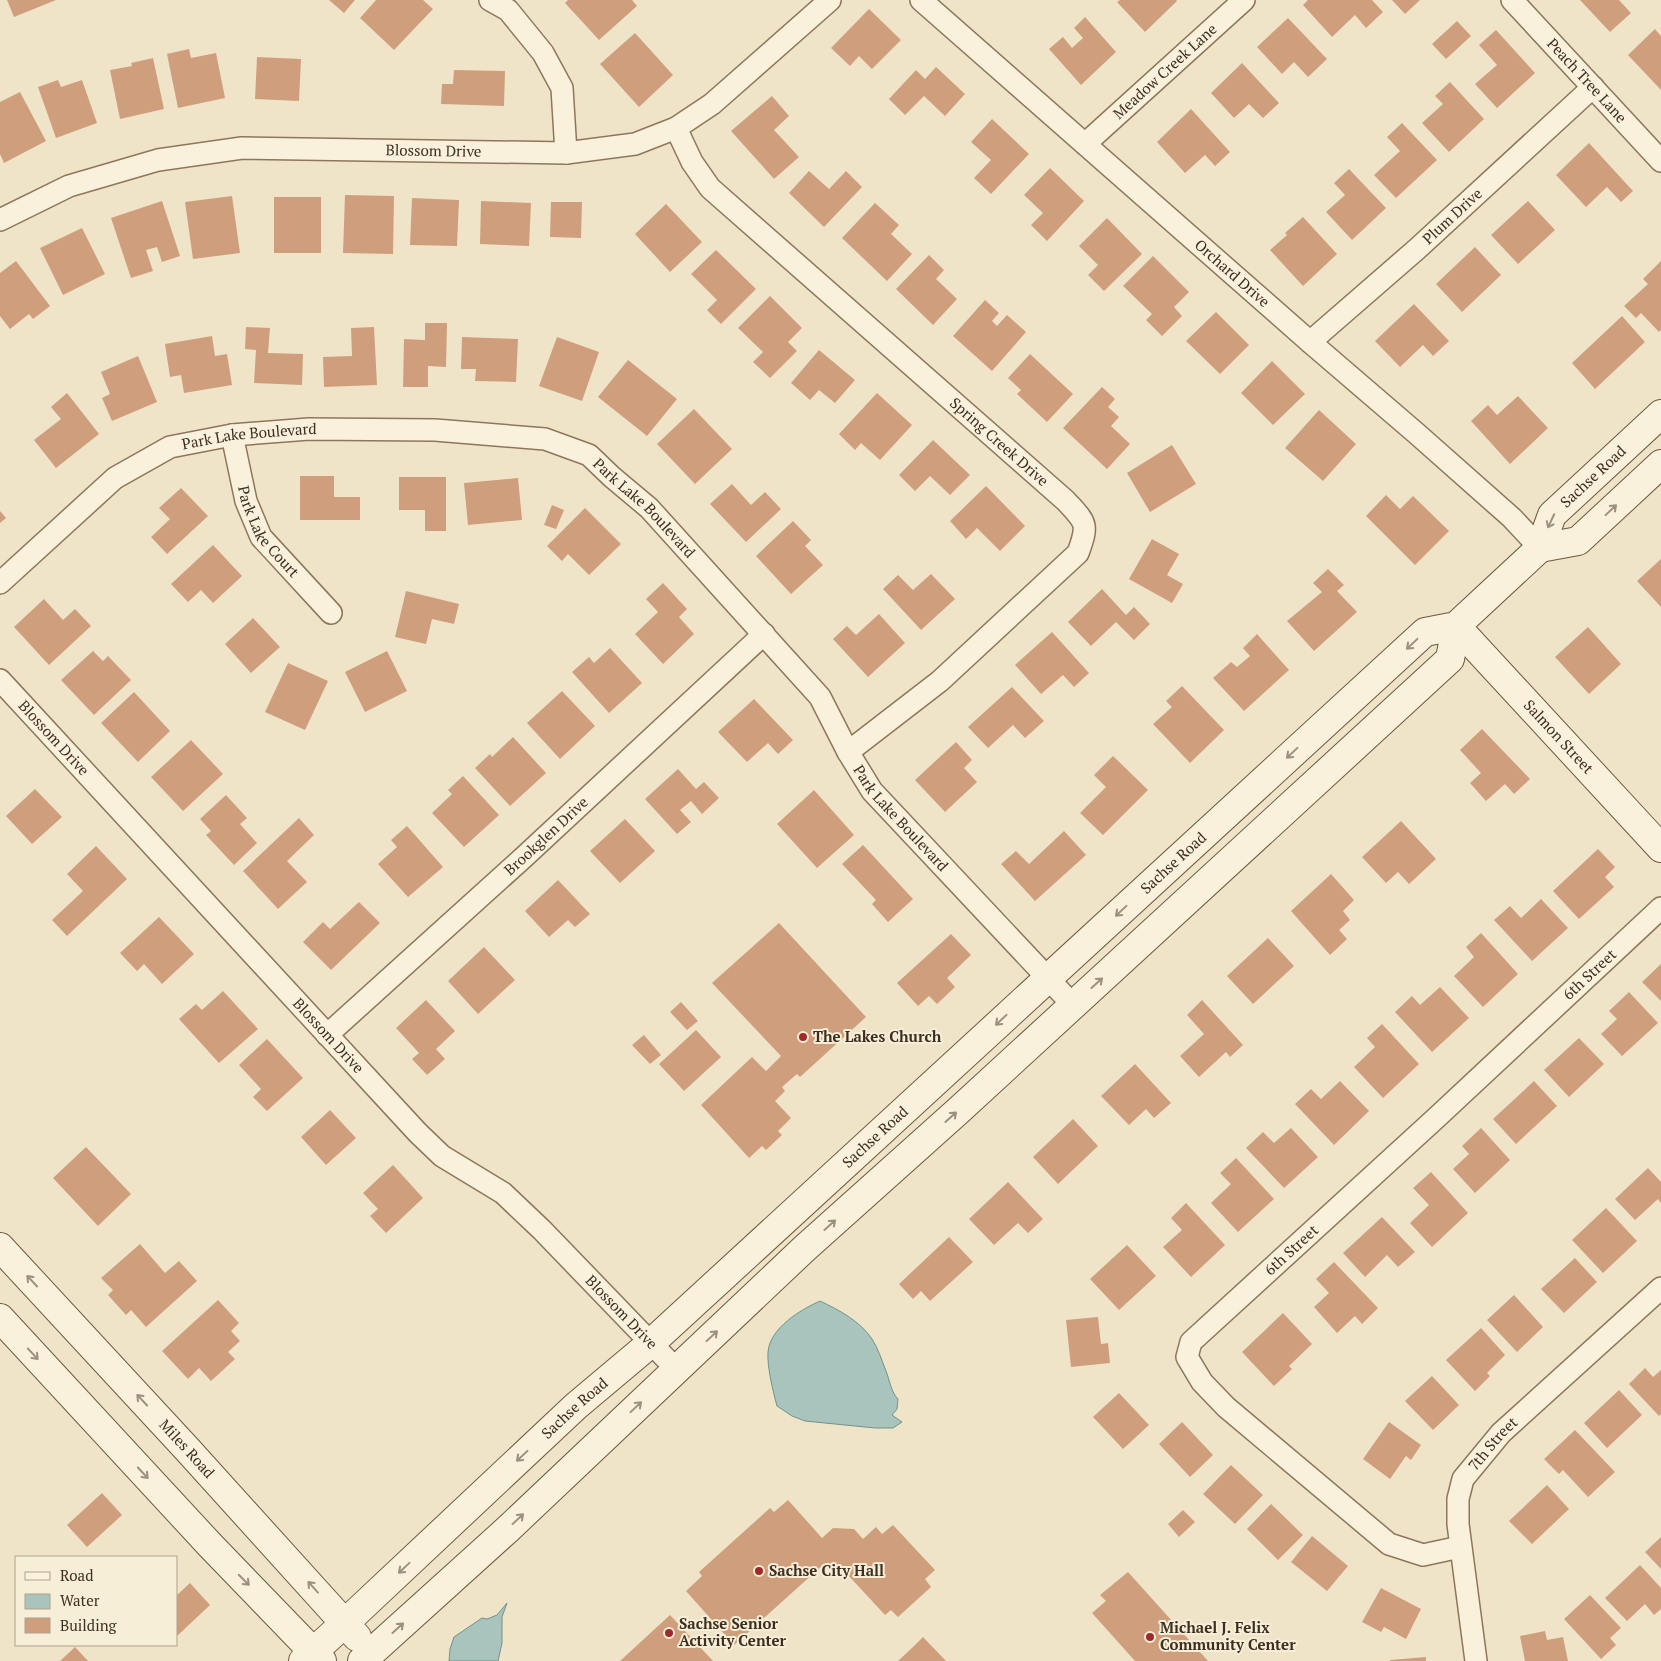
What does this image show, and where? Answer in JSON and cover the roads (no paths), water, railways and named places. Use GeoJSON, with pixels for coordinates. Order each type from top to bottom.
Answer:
{"type":"FeatureCollection","features":[{"type":"Feature","properties":{"kind":"main road","name":"Sachse Road"},"geometry":{"type":"LineString","coordinates":[[313,1658],[345,1623],[576,1406],[651,1343],[1425,632],[1456,626],[1540,548],[1552,515],[1661,414]]}},
{"type":"Feature","properties":{"kind":"main road"},"geometry":{"type":"LineString","coordinates":[[1540,548],[1578,541],[1661,464]]}},
{"type":"Feature","properties":{"kind":"main road"},"geometry":{"type":"LineString","coordinates":[[371,1658],[805,1248],[958,1111],[1450,659],[1456,626]]}},
{"type":"Feature","properties":{"kind":"main road","name":"Salmon Street"},"geometry":{"type":"LineString","coordinates":[[1456,626],[1661,848]]}},
{"type":"Feature","properties":{"kind":"main road","name":"Miles Road"},"geometry":{"type":"LineString","coordinates":[[0,1247],[345,1623],[371,1658]]}},
{"type":"Feature","properties":{"kind":"main road"},"geometry":{"type":"LineString","coordinates":[[0,1318],[313,1658]]}},
{"type":"Feature","properties":{"kind":"street"},"geometry":{"type":"LineString","coordinates":[[490,0],[508,10],[543,53],[562,88],[566,153]]}},
{"type":"Feature","properties":{"kind":"street","name":"Blossom Drive"},"geometry":{"type":"LineString","coordinates":[[0,220],[69,186],[158,160],[242,148],[566,153],[635,144],[676,128],[712,104],[830,0]]}},
{"type":"Feature","properties":{"kind":"street","name":"Orchard Drive"},"geometry":{"type":"LineString","coordinates":[[921,0],[1416,433],[1512,518],[1540,548]]}},
{"type":"Feature","properties":{"kind":"street","name":"Meadow Creek Lane"},"geometry":{"type":"LineString","coordinates":[[1085,144],[1244,0]]}},
{"type":"Feature","properties":{"kind":"street","name":"Peach Tree Lane"},"geometry":{"type":"LineString","coordinates":[[1512,0],[1661,161]]}},
{"type":"Feature","properties":{"kind":"street","name":"Plum Drive"},"geometry":{"type":"LineString","coordinates":[[1310,342],[1417,249],[1593,88]]}},
{"type":"Feature","properties":{"kind":"street","name":"Spring Creek Drive"},"geometry":{"type":"LineString","coordinates":[[676,128],[692,162],[710,188],[1066,501],[1083,520],[1085,534],[1078,553],[940,681],[848,752]]}},
{"type":"Feature","properties":{"kind":"street","name":"Park Lake Boulevard"},"geometry":{"type":"LineString","coordinates":[[0,583],[115,478],[170,447],[232,435],[309,429],[435,430],[545,439],[589,454],[612,477],[649,508],[820,697],[848,752],[872,791],[1072,1005]]}},
{"type":"Feature","properties":{"kind":"street","name":"Park Lake Court"},"geometry":{"type":"LineString","coordinates":[[232,435],[246,501],[261,537],[330,613]]}},
{"type":"Feature","properties":{"kind":"street","name":"Brookglen Drive"},"geometry":{"type":"LineString","coordinates":[[327,1035],[524,857],[764,634]]}},
{"type":"Feature","properties":{"kind":"street","name":"Blossom Drive"},"geometry":{"type":"LineString","coordinates":[[0,680],[435,1150],[502,1193],[542,1230],[676,1370]]}},
{"type":"Feature","properties":{"kind":"street","name":"6th Street"},"geometry":{"type":"LineString","coordinates":[[1460,1547],[1423,1555],[1389,1544],[1226,1407],[1202,1382],[1187,1357],[1191,1342],[1661,908]]}},
{"type":"Feature","properties":{"kind":"street","name":"7th Street"},"geometry":{"type":"LineString","coordinates":[[1476,1661],[1460,1547],[1458,1499],[1464,1478],[1501,1434],[1661,1288]]}},
{"type":"Feature","properties":{"kind":"water"},"geometry":{"type":"Polygon","coordinates":[[[820,1301],[855,1321],[874,1343],[892,1390],[898,1399],[897,1409],[892,1415],[902,1422],[893,1428],[805,1421],[792,1416],[777,1406],[768,1365],[770,1343],[774,1335],[787,1321],[820,1301]]]}},
{"type":"Feature","properties":{"kind":"water"},"geometry":{"type":"Polygon","coordinates":[[[507,1603],[502,1617],[502,1643],[498,1661],[449,1661],[454,1637],[482,1618],[487,1619],[497,1615],[507,1603]]]}},
{"type":"Feature","properties":{"kind":"place","name":"The Lakes Church"},"geometry":{"type":"Point","coordinates":[803,1037]}},
{"type":"Feature","properties":{"kind":"place","name":"Sachse City Hall"},"geometry":{"type":"Point","coordinates":[759,1571]}},
{"type":"Feature","properties":{"kind":"place","name":"Sachse Senior Activity Center"},"geometry":{"type":"Point","coordinates":[669,1633]}},
{"type":"Feature","properties":{"kind":"place","name":"Michael J. Felix Community Center"},"geometry":{"type":"Point","coordinates":[1150,1637]}}]}
